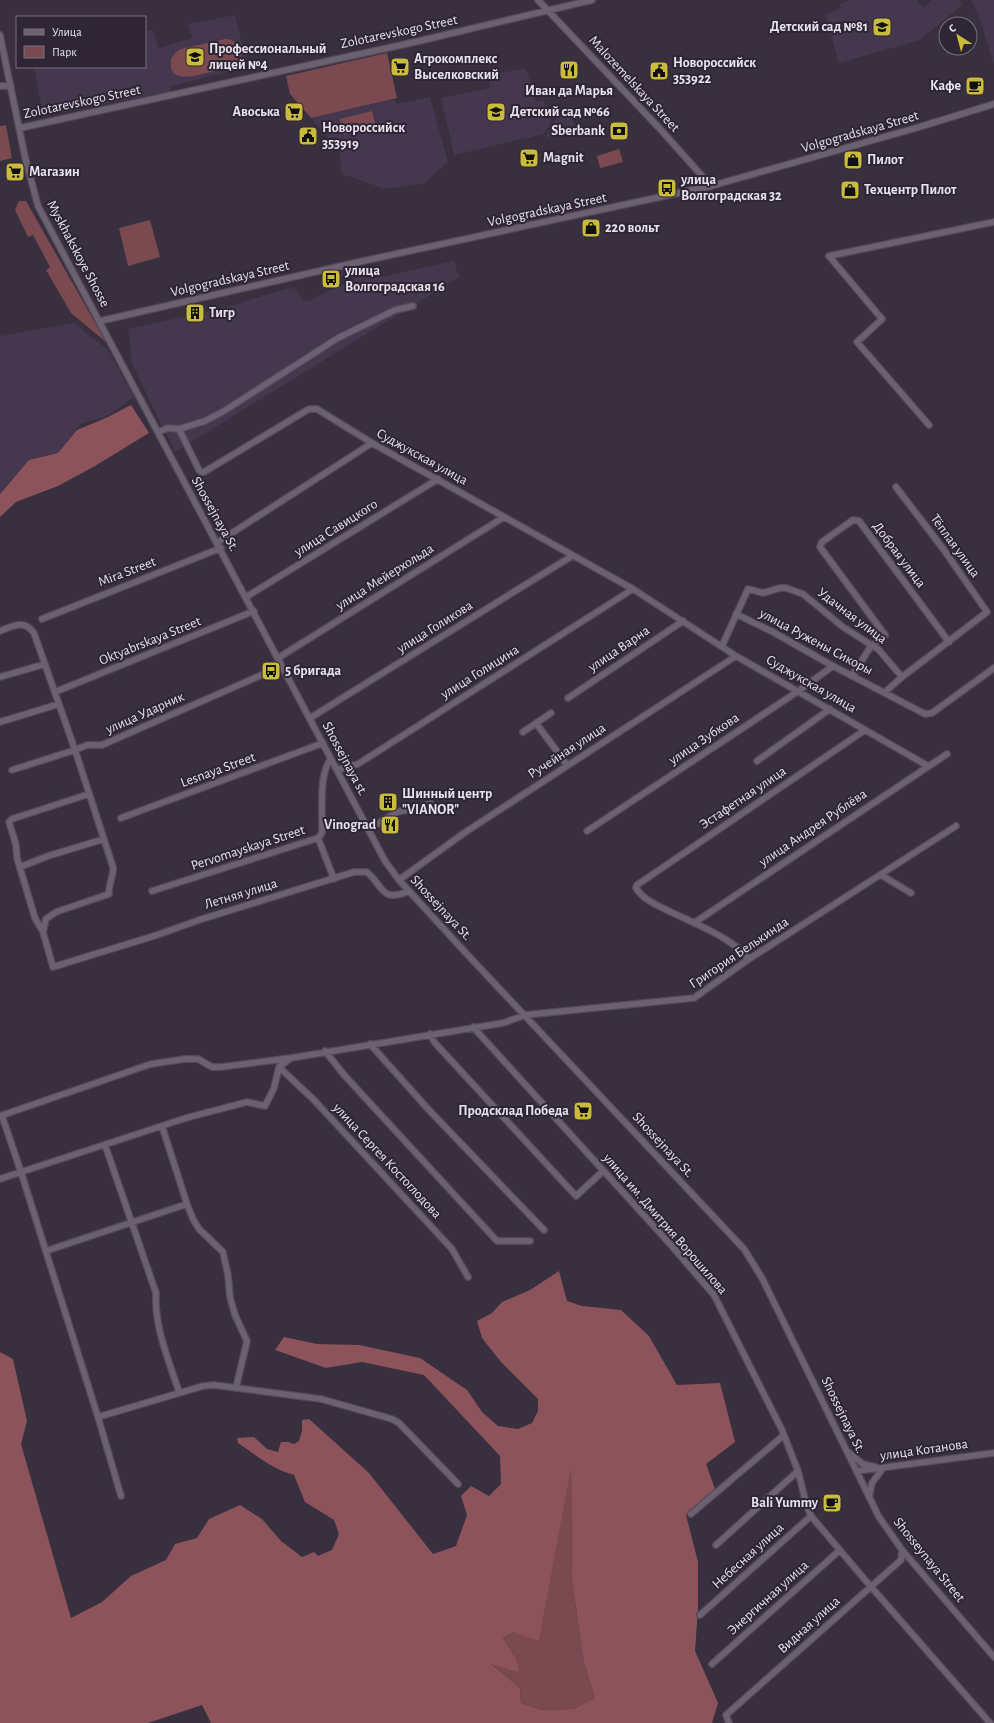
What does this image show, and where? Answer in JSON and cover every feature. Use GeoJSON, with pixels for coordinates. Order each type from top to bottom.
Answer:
{"type":"FeatureCollection","features":[{"type":"Feature","properties":{"kind":"street","name":"Malozemelskaya Street"},"geometry":{"type":"LineString","coordinates":[[538,0],[661,130],[711,186]]}},
{"type":"Feature","properties":{"kind":"street","name":"Zolotarevskogo Street"},"geometry":{"type":"LineString","coordinates":[[20,128],[549,11],[592,0]]}},
{"type":"Feature","properties":{"kind":"street","name":"Myskhakskoye Shosse"},"geometry":{"type":"LineString","coordinates":[[0,35],[30,181],[38,206],[100,321]]}},
{"type":"Feature","properties":{"kind":"street"},"geometry":{"type":"LineString","coordinates":[[0,86],[11,86]]}},
{"type":"Feature","properties":{"kind":"street","name":"Volgogradskaya Street"},"geometry":{"type":"LineString","coordinates":[[100,321],[359,262],[711,186],[909,130],[994,104]]}},
{"type":"Feature","properties":{"kind":"street"},"geometry":{"type":"LineString","coordinates":[[929,425],[857,342],[882,319],[829,256],[994,222]]}},
{"type":"Feature","properties":{"kind":"street"},"geometry":{"type":"LineString","coordinates":[[158,432],[168,428],[179,429],[205,421],[224,411],[338,338],[402,307],[413,306]]}},
{"type":"Feature","properties":{"kind":"street","name":"Shossejnaya St."},"geometry":{"type":"LineString","coordinates":[[100,321],[310,718]]}},
{"type":"Feature","properties":{"kind":"street","name":"Суджукская улица"},"geometry":{"type":"LineString","coordinates":[[179,429],[201,472],[311,408],[317,409],[372,443],[633,589],[736,656],[928,766]]}},
{"type":"Feature","properties":{"kind":"street"},"geometry":{"type":"LineString","coordinates":[[218,542],[372,443]]}},
{"type":"Feature","properties":{"kind":"street","name":"улица Савицкого"},"geometry":{"type":"LineString","coordinates":[[246,597],[438,479]]}},
{"type":"Feature","properties":{"kind":"street","name":"Тёплая улица"},"geometry":{"type":"LineString","coordinates":[[884,692],[987,612],[948,556],[896,487]]}},
{"type":"Feature","properties":{"kind":"street","name":"улица Мейерхольда"},"geometry":{"type":"LineString","coordinates":[[278,658],[504,517]]}},
{"type":"Feature","properties":{"kind":"street","name":"Добрая улица"},"geometry":{"type":"LineString","coordinates":[[871,646],[883,638],[884,633],[820,547],[822,542],[854,520],[857,520],[949,642]]}},
{"type":"Feature","properties":{"kind":"street","name":"Mira Street"},"geometry":{"type":"LineString","coordinates":[[42,619],[221,548]]}},
{"type":"Feature","properties":{"kind":"street","name":"улица Голикова"},"geometry":{"type":"LineString","coordinates":[[310,718],[572,556]]}},
{"type":"Feature","properties":{"kind":"street","name":"Удачная улица"},"geometry":{"type":"LineString","coordinates":[[736,614],[748,589],[763,593],[780,588],[786,588],[803,594],[844,627],[884,655],[902,677]]}},
{"type":"Feature","properties":{"kind":"street","name":"улица Голицина"},"geometry":{"type":"LineString","coordinates":[[337,770],[358,764],[633,589]]}},
{"type":"Feature","properties":{"kind":"street","name":"Oktyabrskaya Street"},"geometry":{"type":"LineString","coordinates":[[55,692],[254,612]]}},
{"type":"Feature","properties":{"kind":"street"},"geometry":{"type":"LineString","coordinates":[[722,646],[736,614]]}},
{"type":"Feature","properties":{"kind":"street","name":"улица Ружены Сикоры"},"geometry":{"type":"LineString","coordinates":[[736,614],[773,632],[852,676],[929,714],[994,668]]}},
{"type":"Feature","properties":{"kind":"street","name":"улица Варна"},"geometry":{"type":"LineString","coordinates":[[568,698],[683,621]]}},
{"type":"Feature","properties":{"kind":"street"},"geometry":{"type":"LineString","coordinates":[[0,631],[17,625],[27,625],[34,633],[75,750],[113,866],[113,877],[108,886],[109,894],[56,912],[46,919],[43,932]]}},
{"type":"Feature","properties":{"kind":"street"},"geometry":{"type":"LineString","coordinates":[[852,676],[871,646]]}},
{"type":"Feature","properties":{"kind":"street","name":"Ручейная улица"},"geometry":{"type":"LineString","coordinates":[[399,880],[464,833],[736,656]]}},
{"type":"Feature","properties":{"kind":"street"},"geometry":{"type":"LineString","coordinates":[[0,677],[45,664]]}},
{"type":"Feature","properties":{"kind":"street","name":"улица Ударник"},"geometry":{"type":"LineString","coordinates":[[12,770],[87,745],[102,745],[282,666]]}},
{"type":"Feature","properties":{"kind":"street","name":"улица Зубкова"},"geometry":{"type":"LineString","coordinates":[[588,831],[797,692],[833,666]]}},
{"type":"Feature","properties":{"kind":"street"},"geometry":{"type":"LineString","coordinates":[[0,722],[59,704]]}},
{"type":"Feature","properties":{"kind":"street"},"geometry":{"type":"LineString","coordinates":[[757,761],[830,709]]}},
{"type":"Feature","properties":{"kind":"street"},"geometry":{"type":"LineString","coordinates":[[522,732],[551,713]]}},
{"type":"Feature","properties":{"kind":"street","name":"Shossejnaya st."},"geometry":{"type":"LineString","coordinates":[[310,718],[385,860],[399,880]]}},
{"type":"Feature","properties":{"kind":"street"},"geometry":{"type":"LineString","coordinates":[[536,723],[567,765]]}},
{"type":"Feature","properties":{"kind":"street","name":"Эстафетная улица"},"geometry":{"type":"LineString","coordinates":[[694,923],[655,904],[638,892],[636,888],[640,882],[865,730]]}},
{"type":"Feature","properties":{"kind":"street","name":"Lesnaya Street"},"geometry":{"type":"LineString","coordinates":[[121,818],[323,744]]}},
{"type":"Feature","properties":{"kind":"street","name":"улица Андрея Рублёва"},"geometry":{"type":"LineString","coordinates":[[694,923],[947,754]]}},
{"type":"Feature","properties":{"kind":"street","name":"Pervomayskaya Street"},"geometry":{"type":"LineString","coordinates":[[152,891],[318,838],[322,833],[323,774],[331,759]]}},
{"type":"Feature","properties":{"kind":"street"},"geometry":{"type":"LineString","coordinates":[[43,932],[35,918],[17,858],[16,845],[9,822],[12,819],[89,794]]}},
{"type":"Feature","properties":{"kind":"street"},"geometry":{"type":"LineString","coordinates":[[369,828],[397,812],[431,804]]}},
{"type":"Feature","properties":{"kind":"street","name":"Григория Белькинда"},"geometry":{"type":"LineString","coordinates":[[1,1116],[151,1064],[185,1059],[198,1059],[212,1067],[221,1067],[291,1058],[503,1022],[525,1016],[694,998],[749,959],[956,826]]}},
{"type":"Feature","properties":{"kind":"street"},"geometry":{"type":"LineString","coordinates":[[318,838],[334,879]]}},
{"type":"Feature","properties":{"kind":"street"},"geometry":{"type":"LineString","coordinates":[[20,867],[48,856],[104,839]]}},
{"type":"Feature","properties":{"kind":"street","name":"Летняя улица"},"geometry":{"type":"LineString","coordinates":[[43,932],[53,967],[354,872],[367,872],[386,894],[399,895],[409,890]]}},
{"type":"Feature","properties":{"kind":"street"},"geometry":{"type":"LineString","coordinates":[[881,875],[911,893]]}},
{"type":"Feature","properties":{"kind":"street","name":"Shossejnaya St."},"geometry":{"type":"LineString","coordinates":[[399,880],[744,1249],[762,1278],[857,1471]]}},
{"type":"Feature","properties":{"kind":"street"},"geometry":{"type":"LineString","coordinates":[[694,923],[738,947],[749,959]]}},
{"type":"Feature","properties":{"kind":"street","name":"улица им. Дмитрия Ворошилова"},"geometry":{"type":"LineString","coordinates":[[473,1027],[714,1295],[784,1435],[798,1471],[811,1516],[990,1723]]}},
{"type":"Feature","properties":{"kind":"street"},"geometry":{"type":"LineString","coordinates":[[430,1034],[435,1043],[576,1196],[603,1171]]}},
{"type":"Feature","properties":{"kind":"street"},"geometry":{"type":"LineString","coordinates":[[370,1044],[428,1109],[544,1230]]}},
{"type":"Feature","properties":{"kind":"street"},"geometry":{"type":"LineString","coordinates":[[325,1052],[345,1076],[496,1241],[530,1241]]}},
{"type":"Feature","properties":{"kind":"street"},"geometry":{"type":"LineString","coordinates":[[0,1179],[162,1126],[247,1102],[265,1106],[274,1088],[279,1067],[291,1058]]}},
{"type":"Feature","properties":{"kind":"street","name":"улица Сергея Костоглодова"},"geometry":{"type":"LineString","coordinates":[[279,1067],[314,1100],[452,1249],[468,1277]]}},
{"type":"Feature","properties":{"kind":"street"},"geometry":{"type":"LineString","coordinates":[[1,1116],[21,1172],[46,1251],[121,1496]]}},
{"type":"Feature","properties":{"kind":"street"},"geometry":{"type":"LineString","coordinates":[[162,1126],[187,1204],[199,1229],[223,1252],[228,1275],[230,1297],[235,1315],[246,1341],[236,1388]]}},
{"type":"Feature","properties":{"kind":"street"},"geometry":{"type":"LineString","coordinates":[[105,1144],[156,1294],[155,1304],[158,1324],[179,1392]]}},
{"type":"Feature","properties":{"kind":"street"},"geometry":{"type":"LineString","coordinates":[[46,1251],[187,1204]]}},
{"type":"Feature","properties":{"kind":"street"},"geometry":{"type":"LineString","coordinates":[[98,1417],[179,1392],[214,1385],[321,1399],[392,1419],[399,1423],[458,1484]]}},
{"type":"Feature","properties":{"kind":"street"},"geometry":{"type":"LineString","coordinates":[[691,1514],[784,1435]]}},
{"type":"Feature","properties":{"kind":"street"},"geometry":{"type":"LineString","coordinates":[[846,1450],[863,1464],[884,1468],[872,1483],[869,1497]]}},
{"type":"Feature","properties":{"kind":"street","name":"улица Котанова"},"geometry":{"type":"LineString","coordinates":[[857,1471],[994,1453]]}},
{"type":"Feature","properties":{"kind":"street"},"geometry":{"type":"LineString","coordinates":[[716,1545],[798,1471]]}},
{"type":"Feature","properties":{"kind":"street","name":"Shosseynaya Street"},"geometry":{"type":"LineString","coordinates":[[857,1471],[879,1517],[902,1550],[994,1657]]}},
{"type":"Feature","properties":{"kind":"street","name":"Небесная улица"},"geometry":{"type":"LineString","coordinates":[[700,1615],[811,1516]]}},
{"type":"Feature","properties":{"kind":"street","name":"Энергичная улица"},"geometry":{"type":"LineString","coordinates":[[712,1664],[840,1550]]}},
{"type":"Feature","properties":{"kind":"street","name":"Видная улица"},"geometry":{"type":"LineString","coordinates":[[729,1723],[726,1715],[901,1560],[902,1550]]}},
{"type":"Feature","properties":{"kind":"shaded area","name":"Детский сад №81"},"geometry":{"type":"Polygon","coordinates":[[[851,0],[917,0],[923,8],[932,0],[960,0],[962,5],[949,16],[938,16],[938,25],[920,40],[839,63],[825,14],[841,8],[840,4],[851,0]]]}},
{"type":"Feature","properties":{"kind":"shaded area"},"geometry":{"type":"Polygon","coordinates":[[[971,0],[994,0],[994,65],[979,16],[971,0]]]}},
{"type":"Feature","properties":{"kind":"shaded area","name":"Профессиональный лицей №4"},"geometry":{"type":"Polygon","coordinates":[[[235,15],[248,67],[171,86],[171,91],[43,116],[34,68],[146,68],[146,31],[153,30],[159,48],[192,38],[188,24],[235,15]]]}},
{"type":"Feature","properties":{"kind":"shaded area","name":"Детский сад №66"},"geometry":{"type":"Polygon","coordinates":[[[526,68],[536,102],[544,100],[551,122],[544,134],[454,155],[441,98],[490,88],[489,75],[526,68]]]}},
{"type":"Feature","properties":{"kind":"shaded area"},"geometry":{"type":"Polygon","coordinates":[[[430,97],[448,162],[423,184],[385,189],[342,174],[339,150],[311,118],[395,99],[397,104],[430,97]]]}},
{"type":"Feature","properties":{"kind":"shaded area"},"geometry":{"type":"Polygon","coordinates":[[[570,107],[576,129],[545,138],[556,119],[555,110],[570,107]]]}},
{"type":"Feature","properties":{"kind":"shaded area"},"geometry":{"type":"Polygon","coordinates":[[[454,261],[459,277],[175,452],[132,364],[128,329],[219,309],[293,287],[306,302],[358,277],[376,278],[454,261]]]}},
{"type":"Feature","properties":{"kind":"shaded area"},"geometry":{"type":"Polygon","coordinates":[[[74,323],[108,350],[134,397],[107,416],[80,424],[61,453],[27,463],[0,493],[0,336],[74,323]]]}},
{"type":"Feature","properties":{"kind":"shaded area"},"geometry":{"type":"Polygon","coordinates":[[[131,405],[149,433],[95,466],[58,486],[16,502],[0,517],[0,494],[29,460],[58,453],[77,430],[108,417],[131,405]]]}},
{"type":"Feature","properties":{"kind":"shaded area"},"geometry":{"type":"Polygon","coordinates":[[[559,1271],[567,1301],[582,1306],[621,1310],[649,1336],[677,1385],[720,1383],[735,1442],[706,1464],[715,1489],[686,1515],[698,1562],[698,1608],[695,1651],[718,1703],[712,1723],[211,1723],[202,1705],[148,1723],[0,1723],[0,1352],[13,1359],[27,1421],[21,1444],[71,1618],[102,1602],[131,1576],[166,1560],[175,1544],[197,1538],[209,1519],[240,1505],[262,1519],[281,1541],[302,1557],[314,1552],[318,1556],[332,1550],[339,1534],[334,1520],[305,1502],[294,1475],[271,1465],[238,1443],[237,1438],[254,1437],[267,1449],[278,1452],[281,1442],[294,1444],[299,1441],[302,1431],[302,1420],[309,1419],[369,1473],[433,1554],[456,1546],[467,1515],[461,1496],[471,1486],[489,1496],[501,1484],[500,1456],[424,1375],[362,1362],[326,1368],[275,1350],[284,1337],[317,1344],[359,1345],[420,1358],[467,1390],[482,1412],[498,1426],[518,1429],[532,1423],[538,1411],[538,1399],[501,1362],[482,1338],[477,1321],[492,1313],[502,1302],[530,1290],[559,1271]],[[571,1468],[539,1641],[513,1632],[503,1638],[517,1660],[520,1673],[491,1664],[520,1688],[521,1703],[542,1710],[573,1709],[595,1698],[584,1663],[572,1581],[571,1468]]]}},
{"type":"Feature","properties":{"kind":"green space"},"geometry":{"type":"Polygon","coordinates":[[[225,39],[234,42],[240,49],[241,57],[235,65],[184,77],[178,76],[174,73],[171,67],[171,59],[175,53],[181,49],[225,39]]]}},
{"type":"Feature","properties":{"kind":"green space"},"geometry":{"type":"Polygon","coordinates":[[[387,53],[397,98],[311,118],[290,94],[286,76],[387,53]]]}},
{"type":"Feature","properties":{"kind":"green space"},"geometry":{"type":"Polygon","coordinates":[[[372,111],[376,127],[344,135],[340,119],[372,111]]]}},
{"type":"Feature","properties":{"kind":"green space"},"geometry":{"type":"Polygon","coordinates":[[[6,125],[12,158],[0,161],[0,126],[6,125]]]}},
{"type":"Feature","properties":{"kind":"green space"},"geometry":{"type":"Polygon","coordinates":[[[619,149],[623,162],[600,168],[597,156],[619,149]]]}},
{"type":"Feature","properties":{"kind":"green space"},"geometry":{"type":"Polygon","coordinates":[[[19,201],[26,201],[106,342],[71,313],[46,270],[50,267],[33,235],[28,237],[15,210],[19,201]]]}},
{"type":"Feature","properties":{"kind":"green space"},"geometry":{"type":"Polygon","coordinates":[[[150,220],[160,257],[128,266],[119,228],[150,220]]]}},
{"type":"Feature","properties":{"kind":"green space"},"geometry":{"type":"Polygon","coordinates":[[[571,1465],[572,1581],[584,1663],[595,1698],[573,1709],[542,1710],[521,1703],[520,1688],[490,1663],[520,1673],[517,1660],[503,1638],[513,1632],[539,1640],[571,1465]]]}},
{"type":"Feature","properties":{"kind":"place","name":"Детский сад №81"},"geometry":{"type":"Point","coordinates":[882,27]}},
{"type":"Feature","properties":{"kind":"place","name":"Профессиональный лицей №4"},"geometry":{"type":"Point","coordinates":[195,57]}},
{"type":"Feature","properties":{"kind":"place","name":"Агрокомплекс Выселковский"},"geometry":{"type":"Point","coordinates":[400,67]}},
{"type":"Feature","properties":{"kind":"place","name":"Иван да Марья"},"geometry":{"type":"Point","coordinates":[569,70]}},
{"type":"Feature","properties":{"kind":"place","name":"Новороссийск 353922"},"geometry":{"type":"Point","coordinates":[659,71]}},
{"type":"Feature","properties":{"kind":"place","name":"Кафе"},"geometry":{"type":"Point","coordinates":[975,86]}},
{"type":"Feature","properties":{"kind":"place","name":"Авоська"},"geometry":{"type":"Point","coordinates":[294,112]}},
{"type":"Feature","properties":{"kind":"place","name":"Детский сад №66"},"geometry":{"type":"Point","coordinates":[496,112]}},
{"type":"Feature","properties":{"kind":"place","name":"Sberbank"},"geometry":{"type":"Point","coordinates":[619,131]}},
{"type":"Feature","properties":{"kind":"place","name":"Новороссийск 353919"},"geometry":{"type":"Point","coordinates":[308,136]}},
{"type":"Feature","properties":{"kind":"place","name":"Magnit"},"geometry":{"type":"Point","coordinates":[529,158]}},
{"type":"Feature","properties":{"kind":"place","name":"Пилот"},"geometry":{"type":"Point","coordinates":[853,160]}},
{"type":"Feature","properties":{"kind":"place","name":"Магазин"},"geometry":{"type":"Point","coordinates":[15,172]}},
{"type":"Feature","properties":{"kind":"place","name":"улица Волгоградская 32"},"geometry":{"type":"Point","coordinates":[667,188]}},
{"type":"Feature","properties":{"kind":"place","name":"Техцентр Пилот"},"geometry":{"type":"Point","coordinates":[850,190]}},
{"type":"Feature","properties":{"kind":"place","name":"220 вольт"},"geometry":{"type":"Point","coordinates":[591,228]}},
{"type":"Feature","properties":{"kind":"place","name":"улица Волгоградская 16"},"geometry":{"type":"Point","coordinates":[331,279]}},
{"type":"Feature","properties":{"kind":"place","name":"Тигр"},"geometry":{"type":"Point","coordinates":[195,313]}},
{"type":"Feature","properties":{"kind":"place","name":"5 бригада"},"geometry":{"type":"Point","coordinates":[271,671]}},
{"type":"Feature","properties":{"kind":"place","name":"Шинный центр \"VIANOR\""},"geometry":{"type":"Point","coordinates":[388,802]}},
{"type":"Feature","properties":{"kind":"place","name":"Vinograd"},"geometry":{"type":"Point","coordinates":[390,825]}},
{"type":"Feature","properties":{"kind":"place","name":"Продсклад Победа"},"geometry":{"type":"Point","coordinates":[583,1111]}},
{"type":"Feature","properties":{"kind":"place","name":"Bali Yummy"},"geometry":{"type":"Point","coordinates":[832,1503]}}]}
